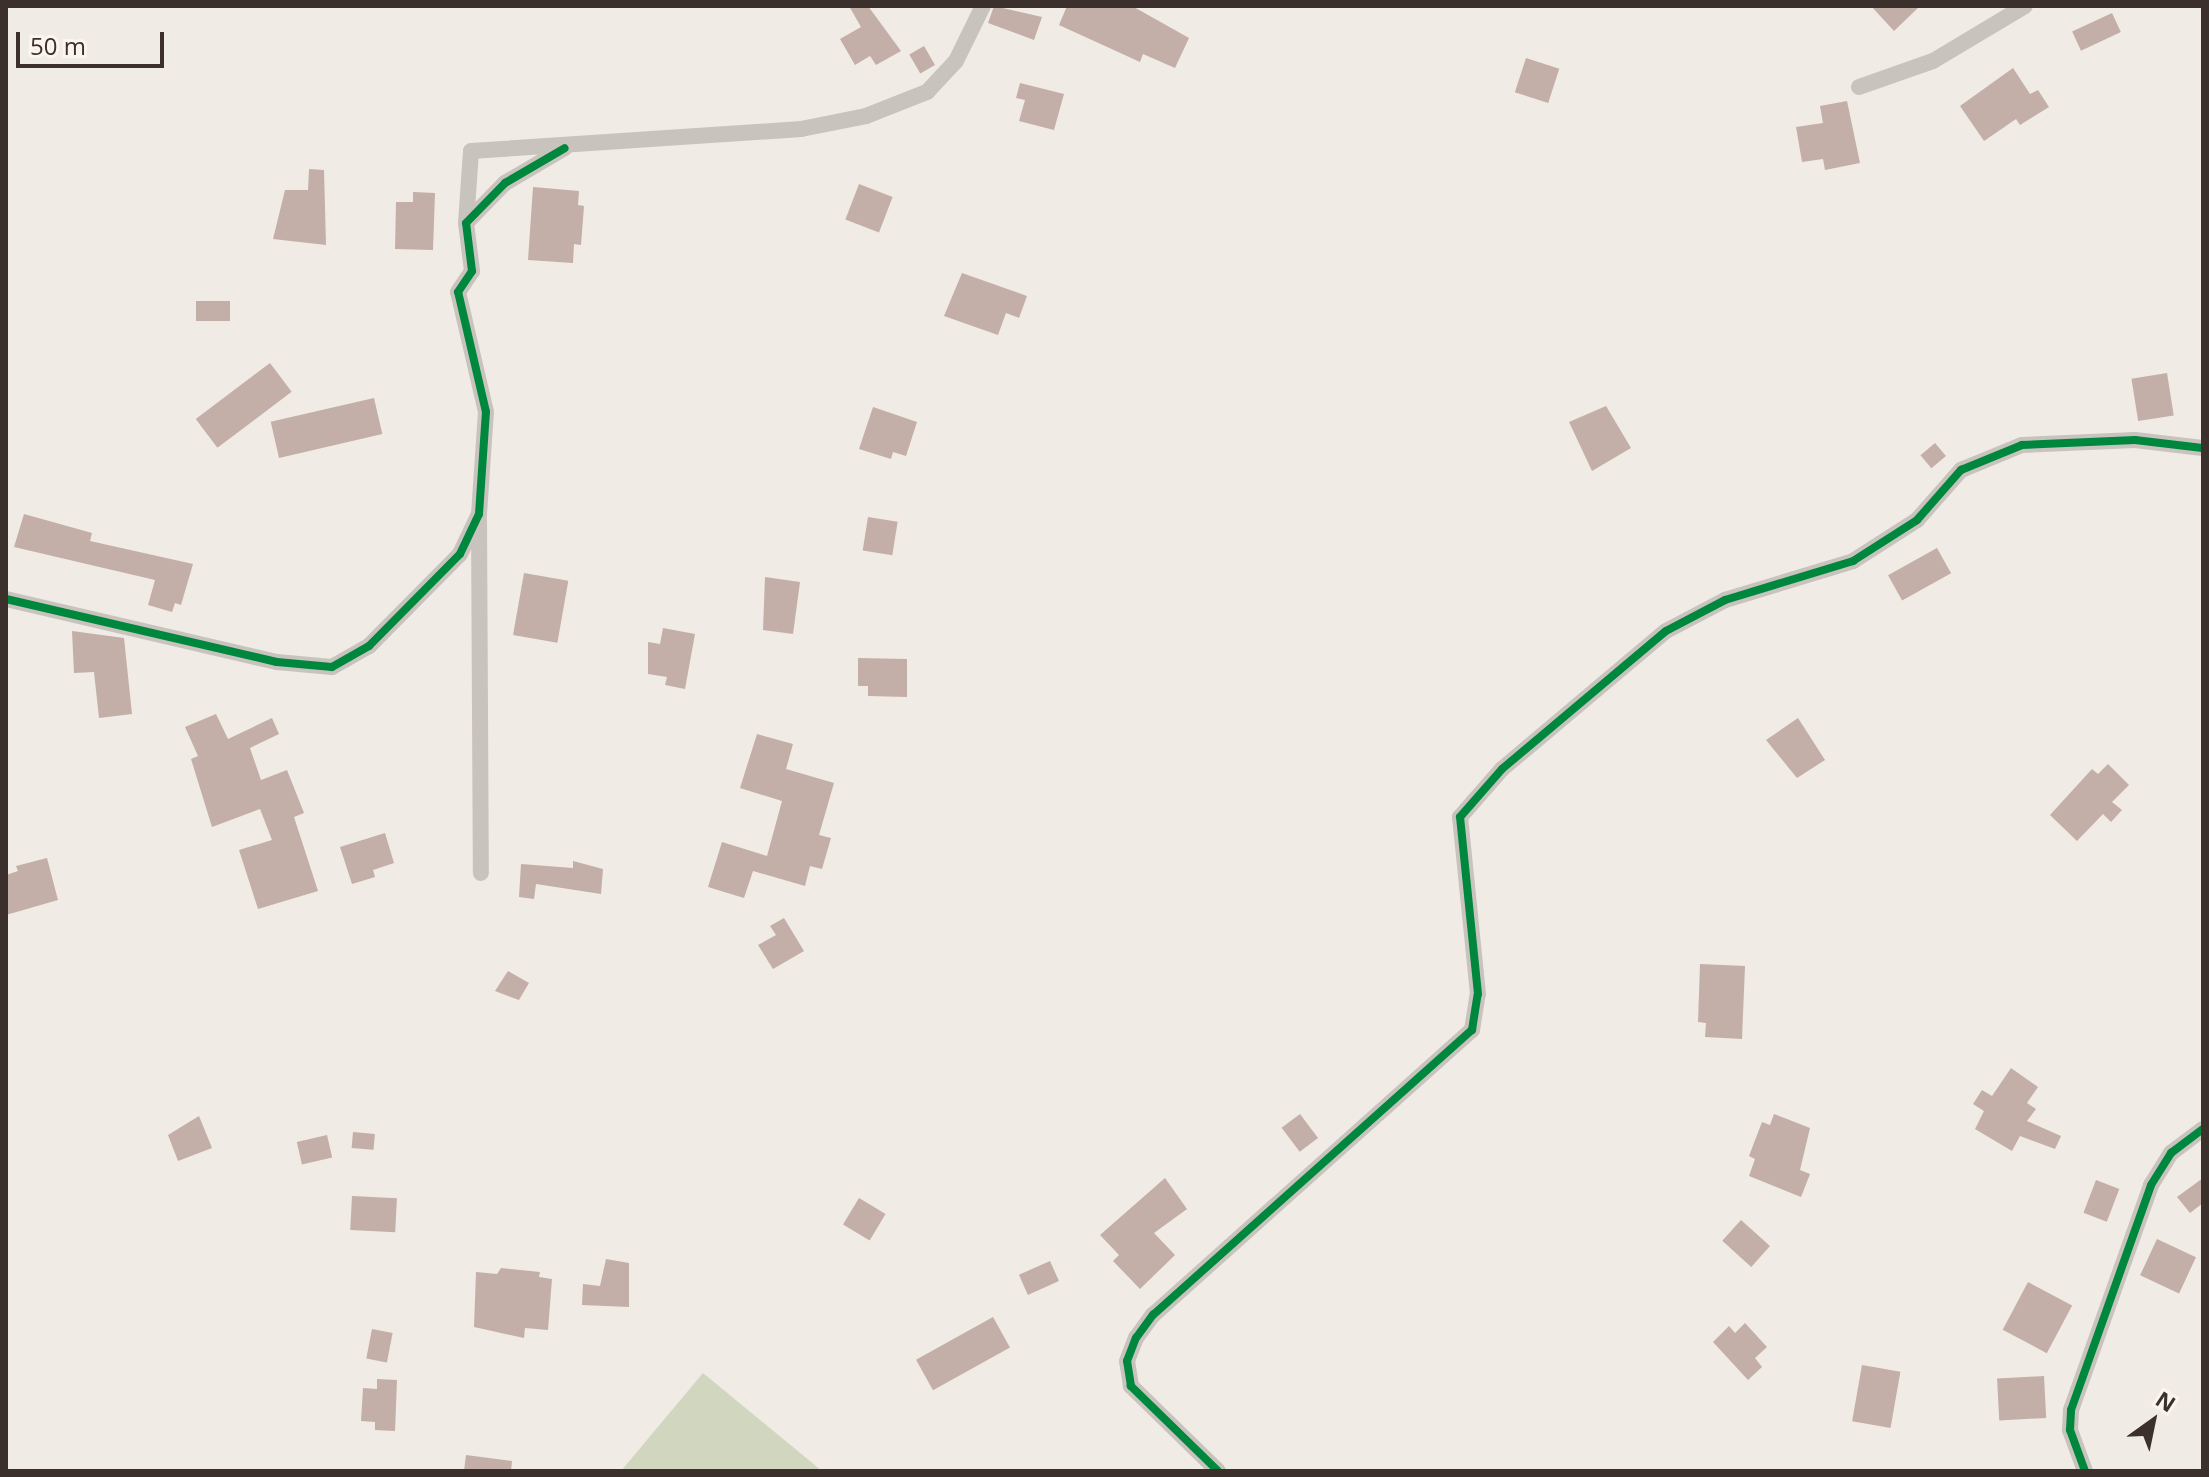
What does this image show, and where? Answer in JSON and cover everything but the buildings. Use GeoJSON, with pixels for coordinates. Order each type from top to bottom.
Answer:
{"type":"FeatureCollection","features":[{"type":"Feature","properties":{"kind":"street"},"geometry":{"type":"LineString","coordinates":[[481,873],[479,514],[486,412],[458,292],[472,271],[466,223],[471,151],[565,148],[801,129],[866,116],[927,92],[956,61],[983,6]]}},
{"type":"Feature","properties":{"kind":"street"},"geometry":{"type":"LineString","coordinates":[[1859,87],[1933,61],[2025,6]]}},
{"type":"Feature","properties":{"kind":"street"},"geometry":{"type":"LineString","coordinates":[[466,223],[505,183],[565,148]]}},
{"type":"Feature","properties":{"kind":"street"},"geometry":{"type":"LineString","coordinates":[[1218,1471],[1131,1386],[1127,1361],[1136,1338],[1198,1274],[1472,1030],[1478,994],[1460,817],[1502,769],[1666,631],[1725,600],[1853,561],[1917,520],[1961,470],[2022,445],[2135,440],[2203,448]]}},
{"type":"Feature","properties":{"kind":"street"},"geometry":{"type":"LineString","coordinates":[[6,599],[277,662],[332,667],[346,664],[389,627],[460,554],[479,514]]}},
{"type":"Feature","properties":{"kind":"street"},"geometry":{"type":"LineString","coordinates":[[2085,1471],[2070,1430],[2071,1410],[2151,1185],[2171,1153],[2203,1129]]}},
{"type":"Feature","properties":{"kind":"green space"},"geometry":{"type":"Polygon","coordinates":[[[703,1373],[822,1471],[621,1471],[703,1373]]]}},
{"type":"Feature","properties":{"kind":"cycle path"},"geometry":{"type":"LineString","coordinates":[[6,599],[277,662],[332,667],[369,646],[460,554],[479,514],[486,412],[458,292],[472,271],[466,223],[505,183],[565,148]]}},
{"type":"Feature","properties":{"kind":"cycle path"},"geometry":{"type":"LineString","coordinates":[[1218,1471],[1131,1386],[1127,1361],[1136,1338],[1153,1315],[1472,1030],[1478,994],[1460,817],[1502,769],[1666,631],[1725,600],[1853,561],[1917,520],[1961,470],[2022,445],[2135,440],[2203,448]]}},
{"type":"Feature","properties":{"kind":"cycle path"},"geometry":{"type":"LineString","coordinates":[[2085,1471],[2070,1430],[2071,1410],[2151,1185],[2171,1153],[2203,1129]]}}]}
